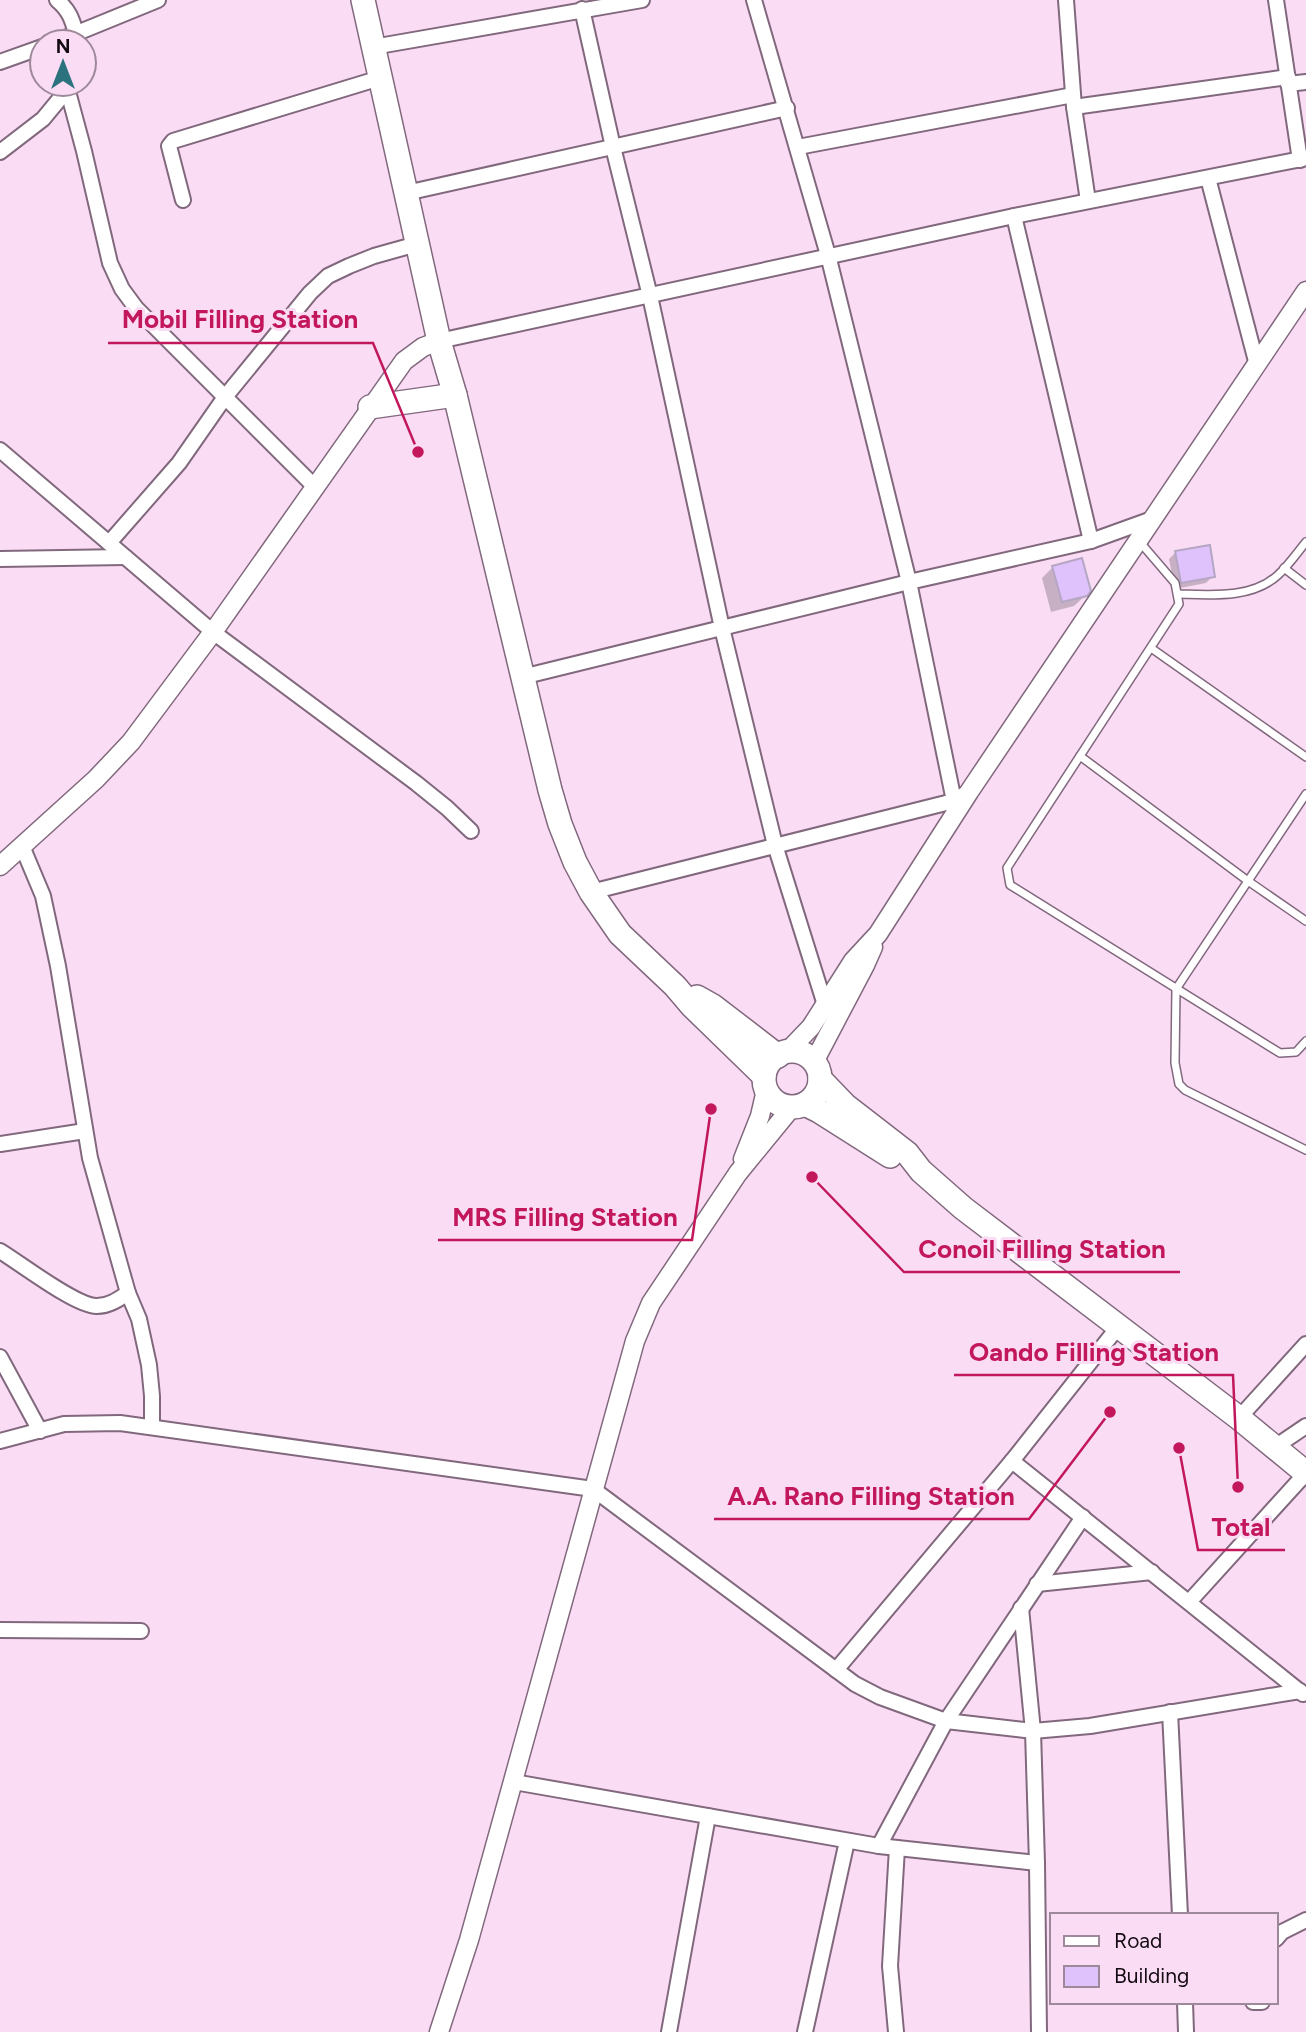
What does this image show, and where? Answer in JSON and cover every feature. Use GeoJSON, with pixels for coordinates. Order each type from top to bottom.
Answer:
{"type":"FeatureCollection","features":[{"type":"Feature","properties":{"kind":"highway"},"geometry":{"type":"LineString","coordinates":[[363,0],[439,341],[455,395],[550,790],[575,862],[591,892],[620,934],[675,986],[765,1083],[772,1099],[781,1105],[819,1111],[892,1157],[921,1171]]}},
{"type":"Feature","properties":{"kind":"highway"},"geometry":{"type":"LineString","coordinates":[[370,407],[455,395]]}},
{"type":"Feature","properties":{"kind":"highway"},"geometry":{"type":"LineString","coordinates":[[675,986],[713,1006],[783,1054]]}},
{"type":"Feature","properties":{"kind":"highway"},"geometry":{"type":"LineString","coordinates":[[765,1083],[767,1068],[783,1054],[797,1052],[806,1055],[845,1105],[907,1153],[921,1171],[963,1208],[1239,1418],[1306,1473]]}},
{"type":"Feature","properties":{"kind":"highway"},"geometry":{"type":"LineString","coordinates":[[798,1106],[813,1098],[818,1089],[817,1070]]}},
{"type":"Feature","properties":{"kind":"street"},"geometry":{"type":"LineString","coordinates":[[57,0],[71,14],[75,28]]}},
{"type":"Feature","properties":{"kind":"street"},"geometry":{"type":"LineString","coordinates":[[88,28],[158,0]]}},
{"type":"Feature","properties":{"kind":"street"},"geometry":{"type":"LineString","coordinates":[[373,47],[642,0]]}},
{"type":"Feature","properties":{"kind":"street"},"geometry":{"type":"LineString","coordinates":[[754,0],[828,255],[961,796]]}},
{"type":"Feature","properties":{"kind":"street"},"geometry":{"type":"LineString","coordinates":[[1066,0],[1074,101],[1088,201]]}},
{"type":"Feature","properties":{"kind":"street"},"geometry":{"type":"LineString","coordinates":[[0,866],[96,779],[131,742],[213,632],[404,361],[423,347],[439,341],[828,255],[1303,159],[1276,0]]}},
{"type":"Feature","properties":{"kind":"street"},"geometry":{"type":"LineString","coordinates":[[582,9],[650,296],[722,628],[775,845],[825,1005]]}},
{"type":"Feature","properties":{"kind":"street"},"geometry":{"type":"LineString","coordinates":[[0,62],[28,52]]}},
{"type":"Feature","properties":{"kind":"street"},"geometry":{"type":"LineString","coordinates":[[183,200],[169,146],[173,141],[380,78]]}},
{"type":"Feature","properties":{"kind":"street"},"geometry":{"type":"LineString","coordinates":[[798,147],[1074,101],[1288,81],[1306,82]]}},
{"type":"Feature","properties":{"kind":"street"},"geometry":{"type":"LineString","coordinates":[[0,152],[43,119],[58,98]]}},
{"type":"Feature","properties":{"kind":"street"},"geometry":{"type":"LineString","coordinates":[[69,98],[85,151],[110,263],[122,289],[135,308],[316,488]]}},
{"type":"Feature","properties":{"kind":"street"},"geometry":{"type":"LineString","coordinates":[[406,193],[787,108]]}},
{"type":"Feature","properties":{"kind":"street"},"geometry":{"type":"LineString","coordinates":[[1208,178],[1257,365]]}},
{"type":"Feature","properties":{"kind":"street"},"geometry":{"type":"LineString","coordinates":[[1014,216],[1091,541]]}},
{"type":"Feature","properties":{"kind":"street"},"geometry":{"type":"LineString","coordinates":[[109,543],[179,463],[225,397],[310,293],[328,276],[374,256],[417,244]]}},
{"type":"Feature","properties":{"kind":"street"},"geometry":{"type":"LineString","coordinates":[[817,1070],[878,934],[961,796],[1139,541],[1306,291]]}},
{"type":"Feature","properties":{"kind":"street"},"geometry":{"type":"LineString","coordinates":[[0,450],[213,632],[416,783],[447,807],[471,831]]}},
{"type":"Feature","properties":{"kind":"street"},"geometry":{"type":"LineString","coordinates":[[522,677],[909,582],[1091,541],[1152,519]]}},
{"type":"Feature","properties":{"kind":"street"},"geometry":{"type":"LineString","coordinates":[[0,559],[125,557]]}},
{"type":"Feature","properties":{"kind":"street"},"geometry":{"type":"LineString","coordinates":[[591,892],[961,796]]}},
{"type":"Feature","properties":{"kind":"street"},"geometry":{"type":"LineString","coordinates":[[22,846],[43,896],[58,967],[90,1158],[128,1293],[139,1319],[149,1365],[152,1427]]}},
{"type":"Feature","properties":{"kind":"street"},"geometry":{"type":"LineString","coordinates":[[783,1054],[811,1027],[853,961],[878,934]]}},
{"type":"Feature","properties":{"kind":"street"},"geometry":{"type":"LineString","coordinates":[[738,1173],[760,1115],[765,1083]]}},
{"type":"Feature","properties":{"kind":"street"},"geometry":{"type":"LineString","coordinates":[[439,2032],[469,1940],[514,1782],[635,1341],[651,1303],[738,1173],[798,1106]]}},
{"type":"Feature","properties":{"kind":"street"},"geometry":{"type":"LineString","coordinates":[[0,1144],[85,1131]]}},
{"type":"Feature","properties":{"kind":"street"},"geometry":{"type":"LineString","coordinates":[[0,1251],[81,1303],[97,1306],[115,1301],[128,1293]]}},
{"type":"Feature","properties":{"kind":"street"},"geometry":{"type":"LineString","coordinates":[[836,1670],[1012,1461],[1118,1327]]}},
{"type":"Feature","properties":{"kind":"street"},"geometry":{"type":"LineString","coordinates":[[1239,1418],[1306,1344]]}},
{"type":"Feature","properties":{"kind":"street"},"geometry":{"type":"LineString","coordinates":[[0,1357],[40,1431]]}},
{"type":"Feature","properties":{"kind":"street"},"geometry":{"type":"LineString","coordinates":[[0,1441],[64,1424],[120,1423],[593,1489],[855,1684],[880,1697],[946,1721],[1032,1731],[1090,1726],[1303,1693]]}},
{"type":"Feature","properties":{"kind":"street"},"geometry":{"type":"LineString","coordinates":[[1275,1447],[1306,1426]]}},
{"type":"Feature","properties":{"kind":"street"},"geometry":{"type":"LineString","coordinates":[[1012,1461],[1303,1693]]}},
{"type":"Feature","properties":{"kind":"street"},"geometry":{"type":"LineString","coordinates":[[1189,1602],[1306,1473]]}},
{"type":"Feature","properties":{"kind":"street"},"geometry":{"type":"LineString","coordinates":[[879,1846],[946,1721],[1083,1517]]}},
{"type":"Feature","properties":{"kind":"street"},"geometry":{"type":"LineString","coordinates":[[1037,1584],[1152,1572]]}},
{"type":"Feature","properties":{"kind":"street"},"geometry":{"type":"LineString","coordinates":[[1021,1608],[1032,1731],[1039,2032]]}},
{"type":"Feature","properties":{"kind":"street"},"geometry":{"type":"LineString","coordinates":[[0,1630],[141,1631]]}},
{"type":"Feature","properties":{"kind":"street"},"geometry":{"type":"LineString","coordinates":[[1170,1712],[1180,1913]]}},
{"type":"Feature","properties":{"kind":"street"},"geometry":{"type":"LineString","coordinates":[[514,1782],[879,1846],[1037,1863]]}},
{"type":"Feature","properties":{"kind":"street"},"geometry":{"type":"LineString","coordinates":[[669,2032],[708,1816]]}},
{"type":"Feature","properties":{"kind":"street"},"geometry":{"type":"LineString","coordinates":[[805,2032],[846,1840]]}},
{"type":"Feature","properties":{"kind":"street"},"geometry":{"type":"LineString","coordinates":[[896,2032],[890,1965],[897,1848]]}},
{"type":"Feature","properties":{"kind":"street"},"geometry":{"type":"LineString","coordinates":[[1278,1937],[1306,1920]]}},
{"type":"Feature","properties":{"kind":"street"},"geometry":{"type":"LineString","coordinates":[[1185,2004],[1186,2032]]}},
{"type":"Feature","properties":{"kind":"lane"},"geometry":{"type":"LineString","coordinates":[[1139,541],[1175,583],[1179,604],[1007,868],[1010,885],[1280,1053],[1296,1052],[1306,1041]]}},
{"type":"Feature","properties":{"kind":"lane"},"geometry":{"type":"LineString","coordinates":[[1178,594],[1249,592],[1276,577],[1306,542]]}},
{"type":"Feature","properties":{"kind":"lane"},"geometry":{"type":"LineString","coordinates":[[1284,568],[1306,585]]}},
{"type":"Feature","properties":{"kind":"lane"},"geometry":{"type":"LineString","coordinates":[[1151,648],[1306,757]]}},
{"type":"Feature","properties":{"kind":"lane"},"geometry":{"type":"LineString","coordinates":[[1080,756],[1306,921]]}},
{"type":"Feature","properties":{"kind":"lane"},"geometry":{"type":"LineString","coordinates":[[1306,794],[1176,989],[1175,1063],[1179,1084],[1185,1090],[1306,1150]]}},
{"type":"Feature","properties":{"kind":"building"},"geometry":{"type":"Polygon","coordinates":[[[1210,545],[1215,577],[1181,583],[1175,551],[1210,545]]]}},
{"type":"Feature","properties":{"kind":"building"},"geometry":{"type":"Polygon","coordinates":[[[1082,558],[1091,591],[1087,596],[1062,602],[1052,566],[1082,558]]]}},
{"type":"Feature","properties":{"kind":"place","name":"Mobil Filling Station"},"geometry":{"type":"Point","coordinates":[418,452]}},
{"type":"Feature","properties":{"kind":"place","name":"MRS Filling Station"},"geometry":{"type":"Point","coordinates":[711,1109]}},
{"type":"Feature","properties":{"kind":"place","name":"Conoil Filling Station"},"geometry":{"type":"Point","coordinates":[812,1177]}},
{"type":"Feature","properties":{"kind":"place","name":"A.A. Rano Filling Station"},"geometry":{"type":"Point","coordinates":[1110,1412]}},
{"type":"Feature","properties":{"kind":"place","name":"Total"},"geometry":{"type":"Point","coordinates":[1179,1448]}},
{"type":"Feature","properties":{"kind":"place","name":"Oando Filling Station"},"geometry":{"type":"Point","coordinates":[1238,1487]}}]}
